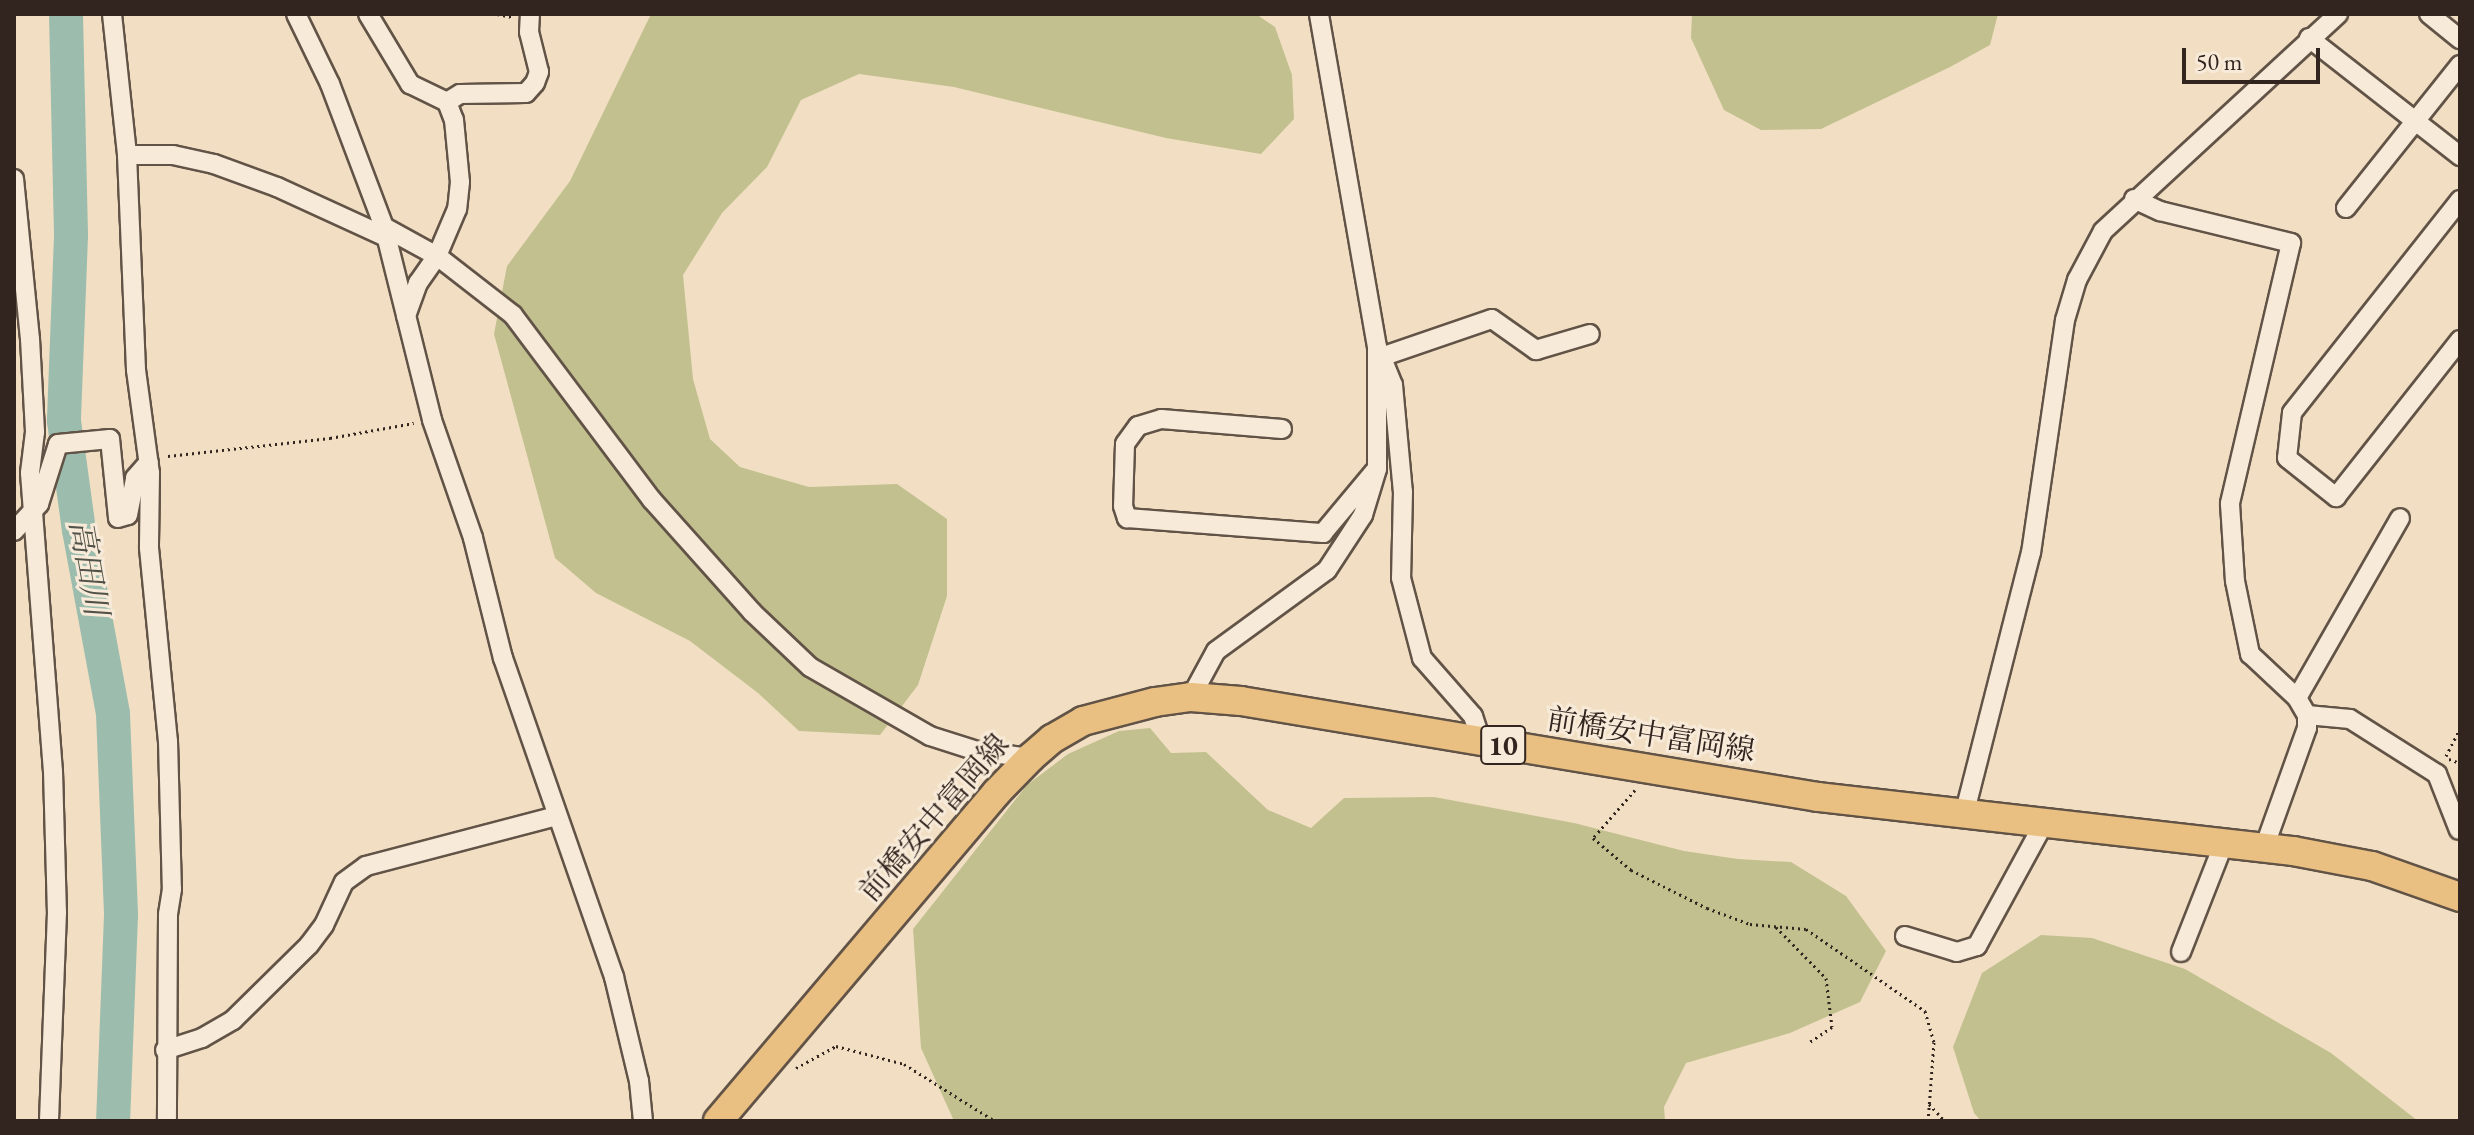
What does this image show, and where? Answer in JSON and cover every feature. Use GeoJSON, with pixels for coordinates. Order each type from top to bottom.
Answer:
{"type":"FeatureCollection","features":[{"type":"Feature","properties":{"kind":"main road","name":"前橋安中富岡線"},"geometry":{"type":"LineString","coordinates":[[718,1121],[996,793],[1030,758],[1052,739],[1083,721],[1122,709],[1191,697],[1241,701],[1818,797],[2264,848],[2372,866],[2460,897]]}},
{"type":"Feature","properties":{"kind":"street"},"geometry":{"type":"LineString","coordinates":[[112,14],[127,155],[136,370],[148,460],[149,548],[168,741],[172,889],[168,914],[165,1050],[167,1121]]}},
{"type":"Feature","properties":{"kind":"street"},"geometry":{"type":"LineString","coordinates":[[296,14],[330,84],[385,232],[432,420],[473,538],[503,658],[614,977],[639,1081],[643,1121]]}},
{"type":"Feature","properties":{"kind":"street"},"geometry":{"type":"LineString","coordinates":[[368,14],[410,84],[447,102],[454,120],[460,182],[457,209],[437,256],[418,283],[406,316]]}},
{"type":"Feature","properties":{"kind":"street"},"geometry":{"type":"LineString","coordinates":[[447,102],[460,94],[526,93],[539,72],[529,32],[530,14]]}},
{"type":"Feature","properties":{"kind":"street"},"geometry":{"type":"LineString","coordinates":[[1191,697],[1216,651],[1327,570],[1363,515],[1377,469],[1379,352],[1319,14]]}},
{"type":"Feature","properties":{"kind":"street"},"geometry":{"type":"LineString","coordinates":[[1964,815],[2031,553],[2065,320],[2077,280],[2103,231],[2134,199],[2338,14]]}},
{"type":"Feature","properties":{"kind":"street"},"geometry":{"type":"LineString","coordinates":[[2429,14],[2460,39]]}},
{"type":"Feature","properties":{"kind":"street"},"geometry":{"type":"LineString","coordinates":[[2309,38],[2460,156]]}},
{"type":"Feature","properties":{"kind":"street"},"geometry":{"type":"LineString","coordinates":[[2346,208],[2460,65]]}},
{"type":"Feature","properties":{"kind":"street"},"geometry":{"type":"LineString","coordinates":[[127,155],[173,155],[214,164],[277,187],[437,256],[513,315],[652,500],[752,612],[810,667],[930,736],[977,751],[1030,758]]}},
{"type":"Feature","properties":{"kind":"street"},"geometry":{"type":"LineString","coordinates":[[14,179],[30,339],[35,432],[30,473],[36,509],[53,771],[57,912],[49,1121]]}},
{"type":"Feature","properties":{"kind":"street"},"geometry":{"type":"LineString","coordinates":[[2134,199],[2160,211],[2291,243],[2230,504],[2235,581],[2250,654],[2297,698],[2307,715],[2307,728],[2264,848]]}},
{"type":"Feature","properties":{"kind":"street"},"geometry":{"type":"LineString","coordinates":[[2460,200],[2292,413],[2287,458],[2336,497],[2460,340]]}},
{"type":"Feature","properties":{"kind":"street"},"geometry":{"type":"LineString","coordinates":[[1379,352],[1492,319],[1536,350],[1590,334]]}},
{"type":"Feature","properties":{"kind":"street"},"geometry":{"type":"LineString","coordinates":[[1379,352],[1393,385],[1400,461],[1401,578],[1422,658],[1473,716],[1481,741]]}},
{"type":"Feature","properties":{"kind":"street"},"geometry":{"type":"LineString","coordinates":[[1282,429],[1161,419],[1138,426],[1125,444],[1123,506],[1127,518],[1323,533],[1377,469]]}},
{"type":"Feature","properties":{"kind":"street"},"geometry":{"type":"LineString","coordinates":[[14,531],[36,509],[58,444],[110,439],[118,518],[128,515],[135,478],[148,460]]}},
{"type":"Feature","properties":{"kind":"street"},"geometry":{"type":"LineString","coordinates":[[2297,698],[2400,518]]}},
{"type":"Feature","properties":{"kind":"street"},"geometry":{"type":"LineString","coordinates":[[2307,715],[2350,719],[2442,766],[2459,830]]}},
{"type":"Feature","properties":{"kind":"street"},"geometry":{"type":"LineString","coordinates":[[165,1050],[202,1038],[233,1020],[309,945],[324,925],[344,882],[366,866],[557,816]]}},
{"type":"Feature","properties":{"kind":"street"},"geometry":{"type":"LineString","coordinates":[[1905,936],[1957,952],[1977,946],[2044,823]]}},
{"type":"Feature","properties":{"kind":"street"},"geometry":{"type":"LineString","coordinates":[[2181,952],[2224,843]]}},
{"type":"Feature","properties":{"kind":"path"},"geometry":{"type":"LineString","coordinates":[[148,460],[330,438],[432,420]]}},
{"type":"Feature","properties":{"kind":"path"},"geometry":{"type":"LineString","coordinates":[[2442,766],[2460,728]]}},
{"type":"Feature","properties":{"kind":"path"},"geometry":{"type":"LineString","coordinates":[[2442,766],[2460,763]]}},
{"type":"Feature","properties":{"kind":"path"},"geometry":{"type":"LineString","coordinates":[[1652,770],[1593,838],[1631,870],[1707,908],[1750,924],[1806,929],[1925,1011],[1934,1042],[1928,1121]]}},
{"type":"Feature","properties":{"kind":"path"},"geometry":{"type":"LineString","coordinates":[[1775,926],[1826,978],[1832,1027],[1810,1042]]}},
{"type":"Feature","properties":{"kind":"path"},"geometry":{"type":"LineString","coordinates":[[796,1068],[836,1046],[850,1049],[904,1064],[995,1121]]}},
{"type":"Feature","properties":{"kind":"path"},"geometry":{"type":"LineString","coordinates":[[1929,1104],[1945,1121]]}},
{"type":"Feature","properties":{"kind":"shaded area"},"geometry":{"type":"Polygon","coordinates":[[[651,14],[1256,14],[1275,27],[1292,75],[1294,119],[1261,154],[1166,138],[954,87],[859,74],[801,100],[767,167],[722,213],[683,275],[693,379],[710,439],[740,467],[809,487],[897,484],[947,519],[947,596],[918,685],[880,735],[799,731],[758,693],[690,641],[596,593],[555,558],[494,334],[507,266],[570,181],[651,14]]]}},
{"type":"Feature","properties":{"kind":"shaded area"},"geometry":{"type":"Polygon","coordinates":[[[1692,14],[1998,14],[1990,45],[1950,67],[1821,129],[1761,130],[1724,110],[1691,38],[1692,14]]]}},
{"type":"Feature","properties":{"kind":"shaded area"},"geometry":{"type":"Polygon","coordinates":[[[1150,728],[1171,753],[1206,752],[1268,810],[1311,828],[1344,798],[1434,797],[1574,823],[1684,851],[1738,859],[1791,862],[1846,896],[1886,951],[1860,1002],[1790,1033],[1686,1063],[1664,1107],[1665,1121],[954,1121],[921,1048],[913,929],[1027,785],[1068,754],[1119,731],[1150,728]]]}},
{"type":"Feature","properties":{"kind":"shaded area"},"geometry":{"type":"Polygon","coordinates":[[[2041,935],[2092,938],[2185,969],[2331,1053],[2418,1121],[1981,1121],[1974,1113],[1953,1047],[1982,973],[2041,935]]]}},
{"type":"Feature","properties":{"kind":"waterway","name":"高田川"},"geometry":{"type":"LineString","coordinates":[[66,14],[71,236],[64,421],[79,530],[113,714],[121,915],[113,1121]]}}]}
